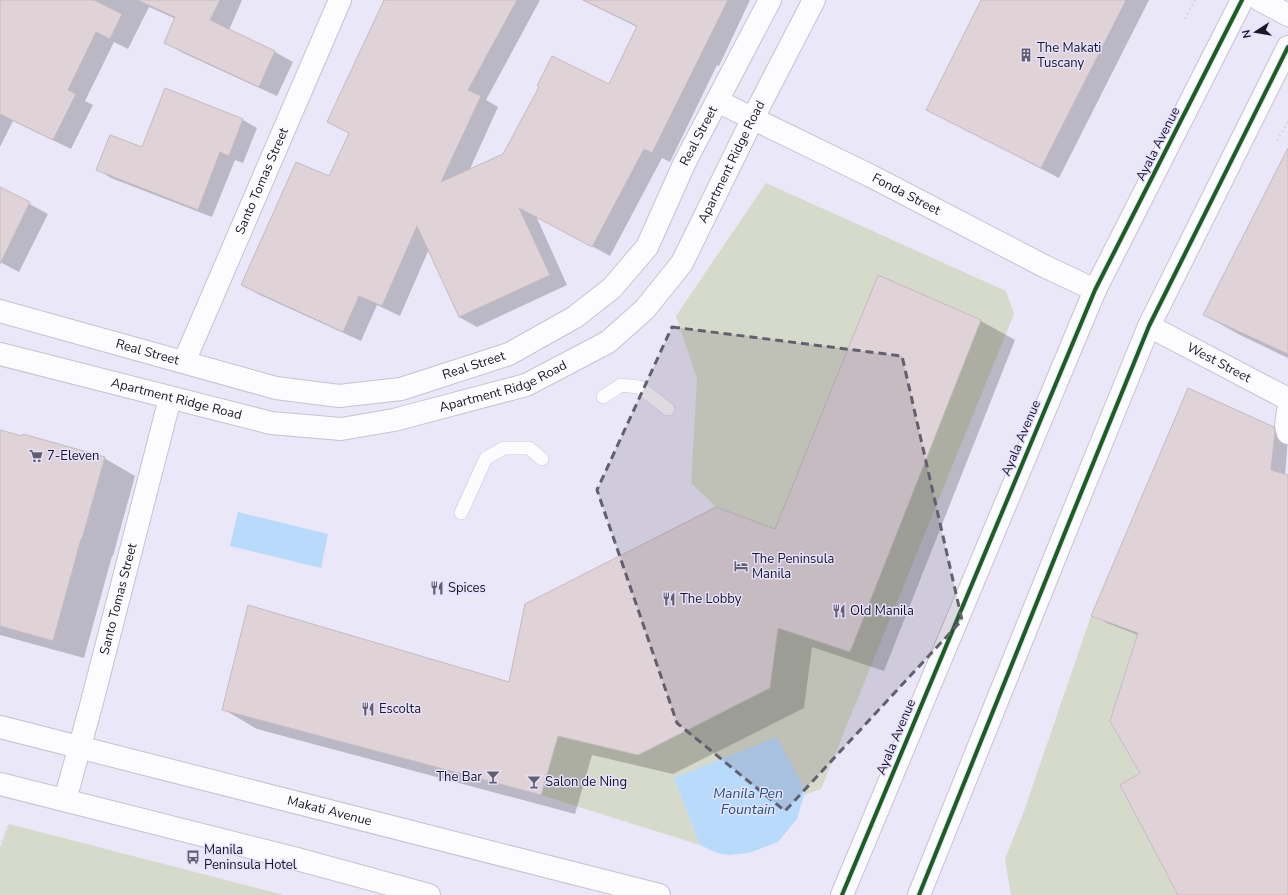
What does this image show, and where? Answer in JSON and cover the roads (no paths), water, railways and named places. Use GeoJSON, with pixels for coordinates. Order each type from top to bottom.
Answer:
{"type":"FeatureCollection","features":[{"type":"Feature","properties":{"kind":"street","name":"Santo Tomas Street"},"geometry":{"type":"LineString","coordinates":[[184,362],[340,0]]}},
{"type":"Feature","properties":{"kind":"street","name":"Real Street"},"geometry":{"type":"LineString","coordinates":[[0,311],[276,388],[339,396],[401,388],[509,354],[575,317],[612,288],[647,247],[685,162],[770,0]]}},
{"type":"Feature","properties":{"kind":"street","name":"Apartment Ridge Road"},"geometry":{"type":"LineString","coordinates":[[0,354],[271,423],[341,429],[394,420],[526,385],[608,342],[645,308],[682,263],[753,118],[814,0]]}},
{"type":"Feature","properties":{"kind":"street","name":"Ayala Avenue"},"geometry":{"type":"LineString","coordinates":[[842,895],[1095,290],[1242,0]]}},
{"type":"Feature","properties":{"kind":"street"},"geometry":{"type":"LineString","coordinates":[[1260,0],[1288,15]]}},
{"type":"Feature","properties":{"kind":"street"},"geometry":{"type":"LineString","coordinates":[[919,895],[1064,532],[1150,326],[1288,47]]}},
{"type":"Feature","properties":{"kind":"street","name":"Fonda Street"},"geometry":{"type":"LineString","coordinates":[[717,101],[871,176],[1044,266],[1095,290]]}},
{"type":"Feature","properties":{"kind":"street","name":"West Street"},"geometry":{"type":"LineString","coordinates":[[1150,326],[1288,399]]}},
{"type":"Feature","properties":{"kind":"street","name":"Santo Tomas Street"},"geometry":{"type":"LineString","coordinates":[[65,800],[80,748],[170,398]]}},
{"type":"Feature","properties":{"kind":"street"},"geometry":{"type":"LineString","coordinates":[[1288,411],[1286,426],[1288,433]]}},
{"type":"Feature","properties":{"kind":"street","name":"Makati Avenue"},"geometry":{"type":"LineString","coordinates":[[0,727],[659,895]]}},
{"type":"Feature","properties":{"kind":"street"},"geometry":{"type":"LineString","coordinates":[[0,784],[297,859],[429,895]]}},
{"type":"Feature","properties":{"kind":"lane"},"geometry":{"type":"LineString","coordinates":[[603,397],[621,384],[639,387],[668,409]]}},
{"type":"Feature","properties":{"kind":"lane"},"geometry":{"type":"LineString","coordinates":[[461,513],[486,458],[504,448],[529,448],[542,459]]}},
{"type":"Feature","properties":{"kind":"water"},"geometry":{"type":"Polygon","coordinates":[[[238,512],[328,534],[321,568],[230,546],[238,512]]]}},
{"type":"Feature","properties":{"kind":"water","name":"Manila Pen Fountain"},"geometry":{"type":"Polygon","coordinates":[[[777,737],[802,784],[804,795],[797,819],[778,842],[749,853],[729,855],[717,853],[700,845],[674,778],[777,737]]]}},
{"type":"Feature","properties":{"kind":"place","name":"The Makati Tuscany"},"geometry":{"type":"Point","coordinates":[1026,55]}},
{"type":"Feature","properties":{"kind":"place","name":"7-Eleven"},"geometry":{"type":"Point","coordinates":[36,456]}},
{"type":"Feature","properties":{"kind":"place","name":"The Peninsula Manila"},"geometry":{"type":"Point","coordinates":[741,566]}},
{"type":"Feature","properties":{"kind":"place","name":"Spices"},"geometry":{"type":"Point","coordinates":[437,588]}},
{"type":"Feature","properties":{"kind":"place","name":"The Lobby"},"geometry":{"type":"Point","coordinates":[669,599]}},
{"type":"Feature","properties":{"kind":"place","name":"Old Manila"},"geometry":{"type":"Point","coordinates":[839,611]}},
{"type":"Feature","properties":{"kind":"place","name":"Escolta"},"geometry":{"type":"Point","coordinates":[368,709]}},
{"type":"Feature","properties":{"kind":"place","name":"The Bar"},"geometry":{"type":"Point","coordinates":[493,777]}},
{"type":"Feature","properties":{"kind":"place","name":"Salon de Ning"},"geometry":{"type":"Point","coordinates":[534,782]}},
{"type":"Feature","properties":{"kind":"place","name":"Manila Peninsula Hotel"},"geometry":{"type":"Point","coordinates":[193,857]}}]}
